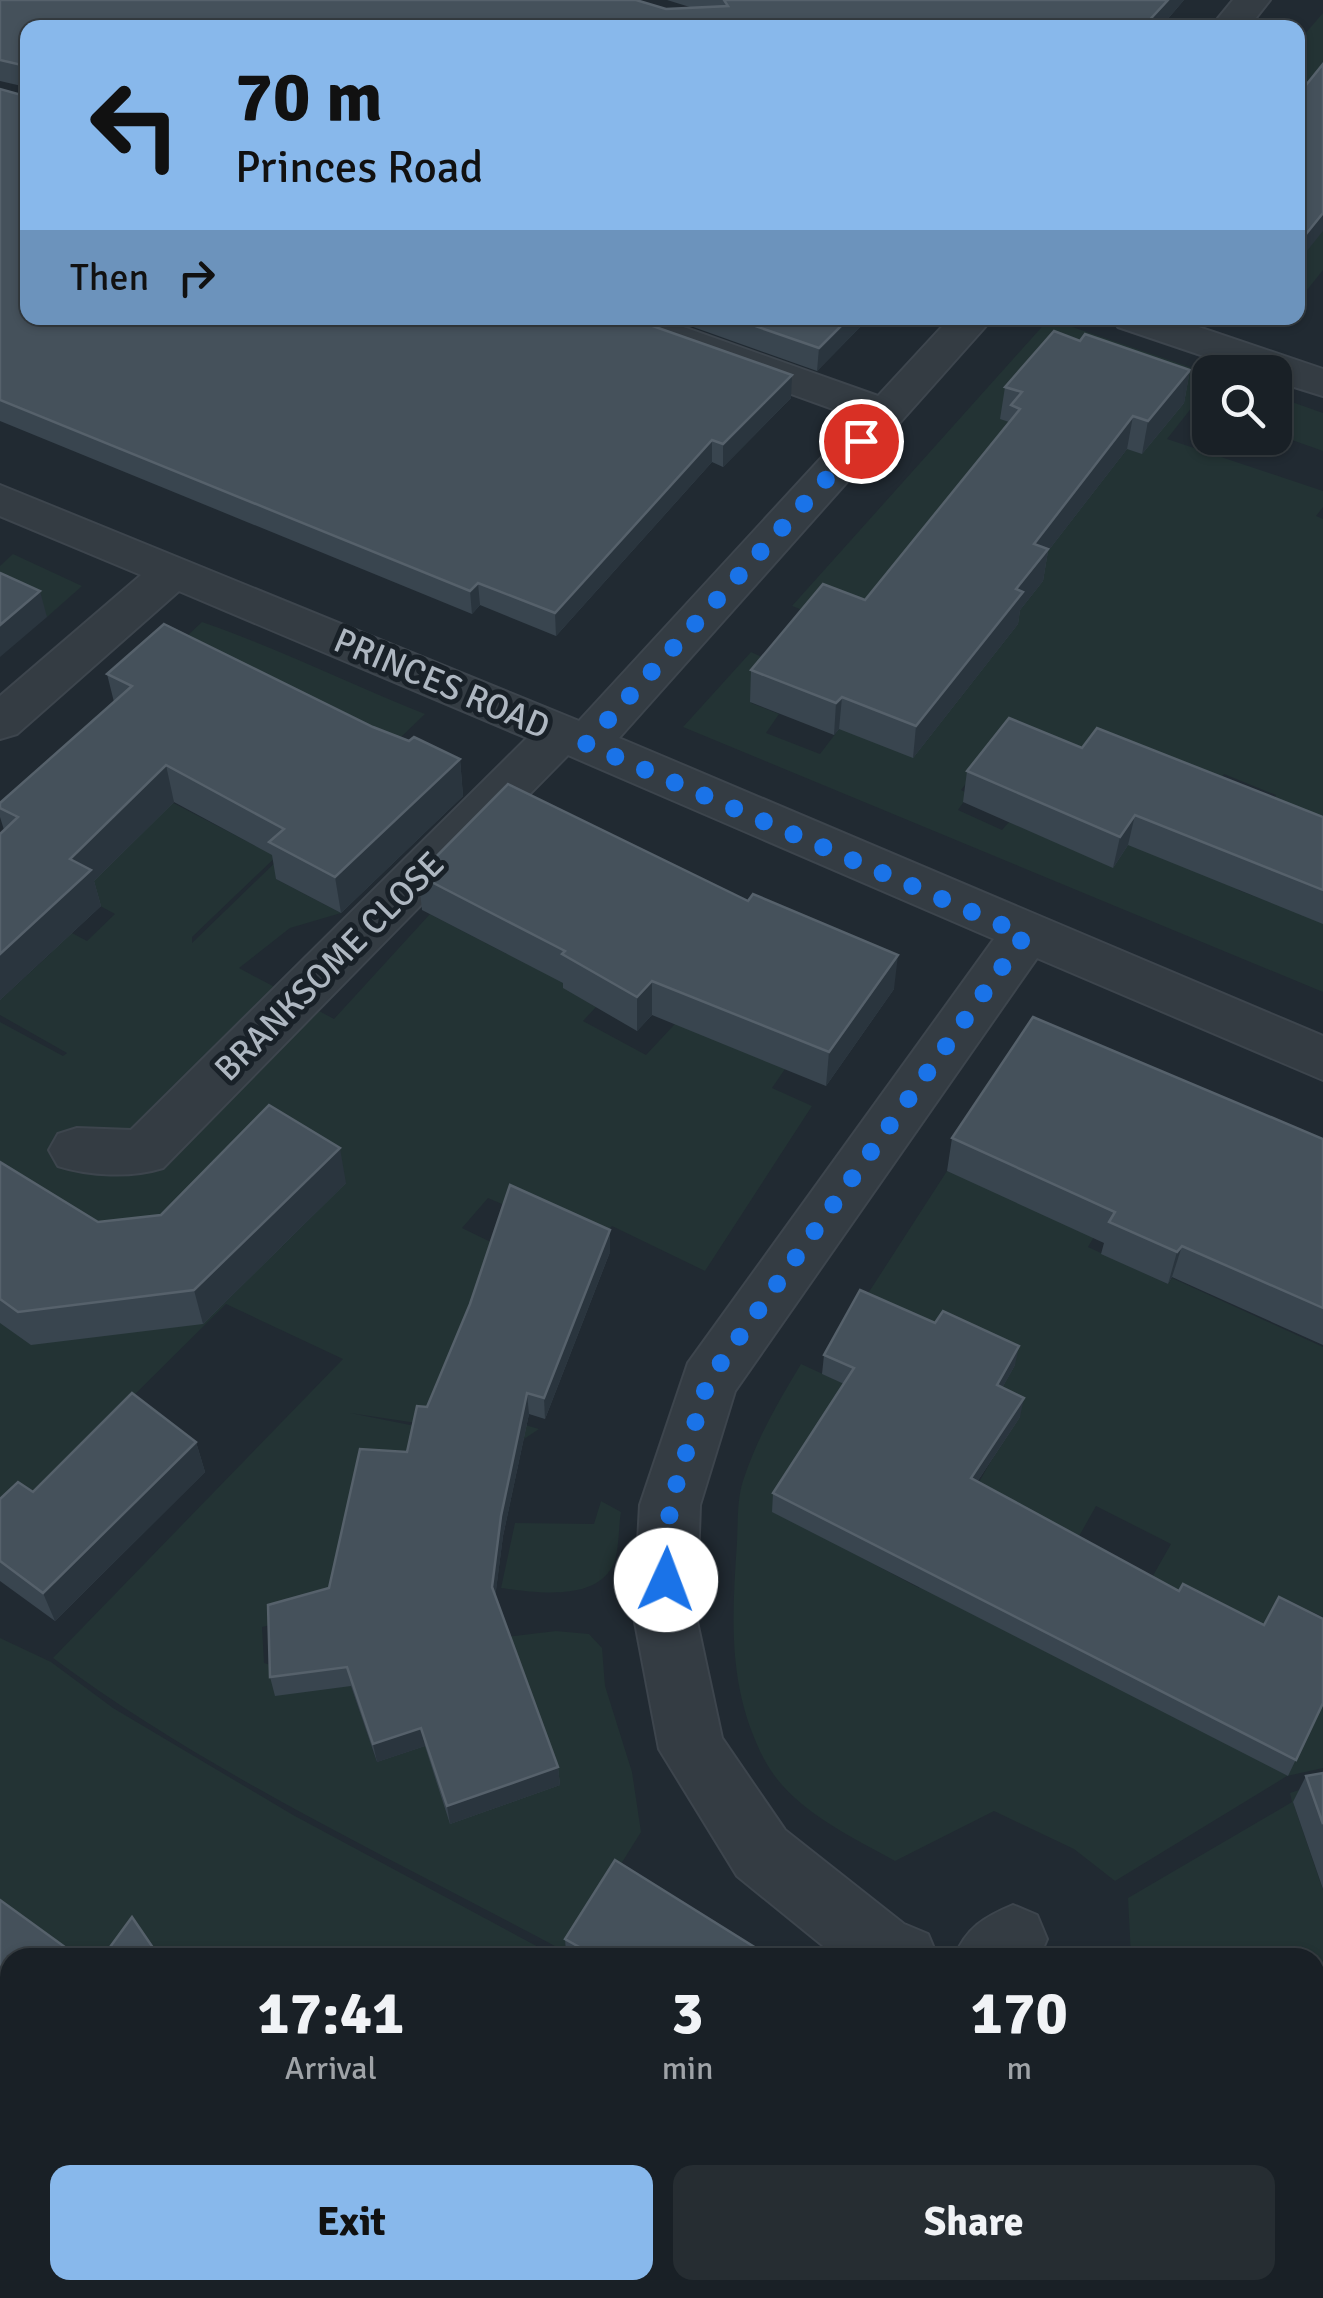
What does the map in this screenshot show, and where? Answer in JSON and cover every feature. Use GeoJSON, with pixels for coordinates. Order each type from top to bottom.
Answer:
{"type":"FeatureCollection","features":[{"type":"Feature","properties":{"kind":"street"},"geometry":{"type":"LineString","coordinates":[[1235,20],[1252,0]]}},
{"type":"Feature","properties":{"kind":"street"},"geometry":{"type":"LineString","coordinates":[[640,325],[886,413]]}},
{"type":"Feature","properties":{"kind":"street","name":"BRANKSOME CLOSE"},"geometry":{"type":"LineString","coordinates":[[77,1150],[144,1152],[573,739],[966,325]]}},
{"type":"Feature","properties":{"kind":"street"},"geometry":{"type":"LineString","coordinates":[[1153,325],[1323,383]]}},
{"type":"Feature","properties":{"kind":"street","name":"PRINCES ROAD"},"geometry":{"type":"LineString","coordinates":[[0,500],[1323,1059]]}},
{"type":"Feature","properties":{"kind":"street"},"geometry":{"type":"LineString","coordinates":[[0,722],[174,572]]}},
{"type":"Feature","properties":{"kind":"street"},"geometry":{"type":"LineString","coordinates":[[881,1948],[761,1854],[692,1749],[665,1616],[670,1505],[708,1381],[1025,935]]}},
{"type":"Feature","properties":{"kind":"shaded area"},"geometry":{"type":"Polygon","coordinates":[[[1323,13],[1323,89],[1305,126],[1305,34],[1323,13]]]}},
{"type":"Feature","properties":{"kind":"shaded area"},"geometry":{"type":"Polygon","coordinates":[[[1305,220],[1323,226],[1323,270],[1307,290],[1305,220]]]}},
{"type":"Feature","properties":{"kind":"shaded area"},"geometry":{"type":"Polygon","coordinates":[[[1044,325],[1067,325],[1192,368],[1192,407],[1167,439],[1192,447],[1192,455],[1215,455],[1323,491],[1323,507],[1316,516],[1323,519],[1323,850],[1258,824],[1276,795],[1224,774],[1202,806],[1238,890],[1323,922],[1323,992],[683,727],[751,652],[781,666],[751,703],[779,714],[766,733],[820,754],[839,729],[958,670],[792,606],[1044,325]],[[995,746],[961,790],[969,794],[958,810],[1002,830],[1009,822],[1113,867],[995,746]]]}},
{"type":"Feature","properties":{"kind":"shaded area"},"geometry":{"type":"Polygon","coordinates":[[[1292,402],[1323,413],[1323,451],[1292,440],[1292,402]]]}},
{"type":"Feature","properties":{"kind":"shaded area"},"geometry":{"type":"Polygon","coordinates":[[[13,554],[82,586],[47,617],[0,596],[0,566],[13,554]]]}},
{"type":"Feature","properties":{"kind":"shaded area"},"geometry":{"type":"Polygon","coordinates":[[[202,622],[425,714],[192,937],[192,943],[314,825],[276,879],[341,913],[290,928],[239,968],[334,1019],[430,914],[507,954],[596,955],[563,987],[596,1007],[583,1021],[646,1055],[688,1010],[785,1069],[772,1088],[812,1106],[705,1271],[612,1226],[594,1244],[488,1198],[462,1228],[503,1248],[435,1399],[539,1429],[524,1439],[350,1413],[420,1427],[347,1607],[262,1627],[264,1663],[351,1686],[377,1762],[425,1746],[505,1637],[556,1631],[589,1634],[602,1648],[605,1686],[632,1772],[641,1832],[568,1948],[558,1948],[239,1778],[53,1658],[343,1359],[226,1304],[0,1528],[0,1022],[63,1056],[67,1053],[0,1015],[0,1000],[51,953],[57,925],[87,941],[115,914],[80,895],[11,801],[202,622]],[[356,753],[158,795],[256,846],[356,753]]]}},
{"type":"Feature","properties":{"kind":"shaded area"},"geometry":{"type":"Polygon","coordinates":[[[947,1171],[1102,1223],[1088,1247],[1168,1284],[1172,1278],[1323,1347],[1323,1617],[1284,1599],[1271,1614],[1323,1702],[1323,1768],[1287,1776],[1115,1881],[1074,1849],[994,1811],[895,1861],[822,1819],[789,1792],[764,1759],[743,1706],[735,1652],[734,1598],[743,1481],[761,1435],[801,1364],[923,1420],[846,1549],[919,1588],[995,1454],[858,1309],[947,1171]],[[1096,1506],[1069,1554],[1142,1595],[1171,1544],[1096,1506]]]}},
{"type":"Feature","properties":{"kind":"shaded area"},"geometry":{"type":"Polygon","coordinates":[[[601,1501],[621,1512],[615,1561],[603,1578],[591,1586],[561,1592],[501,1588],[515,1523],[594,1524],[601,1501]]]}},
{"type":"Feature","properties":{"kind":"shaded area"},"geometry":{"type":"Polygon","coordinates":[[[0,1638],[51,1662],[113,1708],[293,1815],[540,1948],[42,1948],[0,1925],[0,1638]]]}},
{"type":"Feature","properties":{"kind":"shaded area"},"geometry":{"type":"Polygon","coordinates":[[[1323,1782],[1293,1802],[1323,1890],[1323,1948],[1131,1948],[1128,1898],[1292,1802],[1290,1793],[1323,1782]]]}},
{"type":"Feature","properties":{"kind":"building"},"geometry":{"type":"Polygon","coordinates":[[[0,0],[636,0],[666,9],[728,6],[724,0],[1168,0],[1149,20],[20,20],[20,65],[0,60],[0,0]]]}},
{"type":"Feature","properties":{"kind":"building"},"geometry":{"type":"Polygon","coordinates":[[[1323,64],[1323,213],[1305,235],[1305,86],[1323,64]]]}},
{"type":"Feature","properties":{"kind":"building"},"geometry":{"type":"Polygon","coordinates":[[[0,89],[20,95],[20,325],[650,325],[792,375],[723,444],[712,440],[555,613],[478,583],[470,591],[0,400],[0,89]]]}},
{"type":"Feature","properties":{"kind":"building"},"geometry":{"type":"Polygon","coordinates":[[[752,325],[842,325],[819,348],[752,325]]]}},
{"type":"Feature","properties":{"kind":"building"},"geometry":{"type":"Polygon","coordinates":[[[1054,331],[1080,341],[1085,334],[1190,370],[1148,421],[1133,416],[1034,544],[1048,549],[1016,589],[1023,592],[916,726],[842,697],[836,703],[751,670],[823,584],[865,600],[1020,409],[1011,405],[1022,392],[1005,387],[1054,331]]]}},
{"type":"Feature","properties":{"kind":"building"},"geometry":{"type":"Polygon","coordinates":[[[0,573],[40,591],[0,625],[0,573]]]}},
{"type":"Feature","properties":{"kind":"building"},"geometry":{"type":"Polygon","coordinates":[[[164,624],[373,727],[409,741],[414,737],[460,759],[335,877],[269,842],[284,829],[166,765],[70,859],[91,870],[0,954],[0,834],[18,817],[0,808],[0,803],[132,686],[107,674],[164,624]]]}},
{"type":"Feature","properties":{"kind":"building"},"geometry":{"type":"Polygon","coordinates":[[[1009,718],[1082,748],[1097,728],[1323,817],[1323,890],[1135,815],[1120,837],[967,771],[1009,718]]]}},
{"type":"Feature","properties":{"kind":"building"},"geometry":{"type":"Polygon","coordinates":[[[508,784],[748,901],[753,894],[898,955],[829,1052],[652,981],[637,997],[562,954],[565,951],[418,875],[508,784]]]}},
{"type":"Feature","properties":{"kind":"building"},"geometry":{"type":"Polygon","coordinates":[[[1033,1017],[1323,1139],[1323,1308],[1182,1246],[1177,1252],[1109,1222],[1115,1212],[952,1138],[1033,1017]]]}},
{"type":"Feature","properties":{"kind":"building"},"geometry":{"type":"Polygon","coordinates":[[[269,1105],[340,1148],[194,1290],[18,1312],[0,1299],[0,1162],[98,1222],[161,1215],[269,1105]]]}},
{"type":"Feature","properties":{"kind":"building"},"geometry":{"type":"Polygon","coordinates":[[[510,1185],[610,1230],[544,1398],[527,1393],[501,1516],[492,1587],[558,1767],[447,1806],[421,1728],[373,1744],[347,1667],[270,1677],[268,1605],[329,1588],[360,1449],[407,1452],[417,1406],[427,1407],[470,1304],[510,1185]]]}},
{"type":"Feature","properties":{"kind":"building"},"geometry":{"type":"Polygon","coordinates":[[[860,1290],[935,1323],[943,1311],[1019,1346],[997,1385],[1024,1398],[971,1478],[1179,1591],[1183,1584],[1264,1625],[1279,1597],[1323,1619],[1323,1703],[1296,1760],[773,1493],[854,1368],[824,1355],[860,1290]]]}},
{"type":"Feature","properties":{"kind":"building"},"geometry":{"type":"Polygon","coordinates":[[[132,1393],[196,1442],[43,1593],[0,1561],[0,1499],[18,1482],[33,1492],[132,1393]]]}},
{"type":"Feature","properties":{"kind":"building"},"geometry":{"type":"Polygon","coordinates":[[[1323,1773],[1323,1824],[1306,1776],[1323,1773]]]}},
{"type":"Feature","properties":{"kind":"building"},"geometry":{"type":"Polygon","coordinates":[[[615,1860],[756,1948],[581,1948],[565,1939],[615,1860]]]}},
{"type":"Feature","properties":{"kind":"building"},"geometry":{"type":"Polygon","coordinates":[[[0,1900],[66,1948],[0,1948],[0,1900]]]}},
{"type":"Feature","properties":{"kind":"building"},"geometry":{"type":"Polygon","coordinates":[[[132,1917],[153,1948],[109,1948],[132,1917]]]}},
{"type":"Feature","properties":{"kind":"route"},"geometry":{"type":"LineString","coordinates":[[666,1580],[670,1505],[708,1381],[1025,935],[586,744],[861,441]]}}]}
